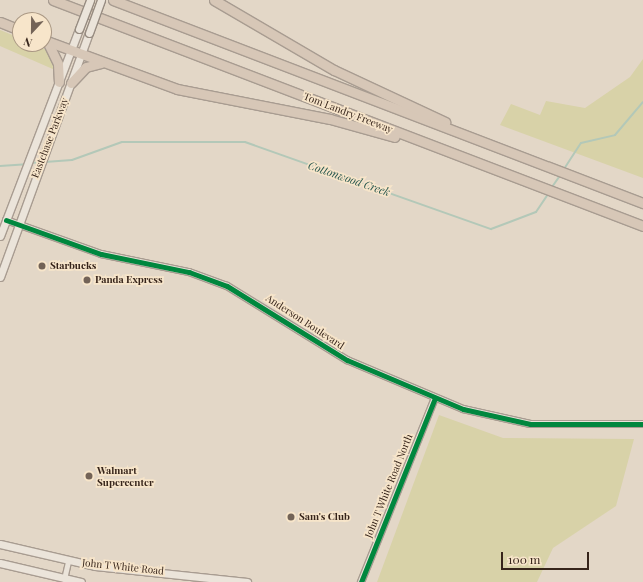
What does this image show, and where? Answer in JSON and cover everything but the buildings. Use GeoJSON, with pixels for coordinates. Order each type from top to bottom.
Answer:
{"type":"FeatureCollection","features":[{"type":"Feature","properties":{"kind":"highway","name":"Tom Landry Freeway"},"geometry":{"type":"LineString","coordinates":[[53,0],[643,226]]}},
{"type":"Feature","properties":{"kind":"highway","name":"Tom Landry Freeway"},"geometry":{"type":"LineString","coordinates":[[113,0],[643,203]]}},
{"type":"Feature","properties":{"kind":"highway"},"geometry":{"type":"LineString","coordinates":[[214,0],[334,70],[520,152],[532,161]]}},
{"type":"Feature","properties":{"kind":"highway"},"geometry":{"type":"LineString","coordinates":[[0,22],[12,27]]}},
{"type":"Feature","properties":{"kind":"highway"},"geometry":{"type":"LineString","coordinates":[[52,43],[102,63],[177,90],[330,119],[442,150]]}},
{"type":"Feature","properties":{"kind":"highway"},"geometry":{"type":"LineString","coordinates":[[52,52],[58,64],[59,82]]}},
{"type":"Feature","properties":{"kind":"highway"},"geometry":{"type":"LineString","coordinates":[[70,84],[90,65],[102,63]]}},
{"type":"Feature","properties":{"kind":"main road","name":"Eastchase Parkway"},"geometry":{"type":"LineString","coordinates":[[0,236],[37,134],[59,82],[90,0]]}},
{"type":"Feature","properties":{"kind":"main road","name":"Eastchase Parkway"},"geometry":{"type":"LineString","coordinates":[[0,277],[37,171],[101,0]]}},
{"type":"Feature","properties":{"kind":"main road","name":"John T White Road"},"geometry":{"type":"LineString","coordinates":[[0,544],[68,561],[247,582]]}},
{"type":"Feature","properties":{"kind":"main road","name":"John T White Road"},"geometry":{"type":"LineString","coordinates":[[0,563],[81,582]]}},
{"type":"Feature","properties":{"kind":"street","name":"Anderson Boulevard"},"geometry":{"type":"LineString","coordinates":[[6,220],[101,254],[189,272],[227,286],[347,360],[435,398],[488,417],[530,424],[643,424]]}},
{"type":"Feature","properties":{"kind":"street","name":"John T White Road North"},"geometry":{"type":"LineString","coordinates":[[361,582],[435,398]]}},
{"type":"Feature","properties":{"kind":"street"},"geometry":{"type":"LineString","coordinates":[[64,579],[68,561]]}},
{"type":"Feature","properties":{"kind":"shaded area"},"geometry":{"type":"Polygon","coordinates":[[[0,30],[12,35],[12,51],[0,46],[0,30]]]}},
{"type":"Feature","properties":{"kind":"shaded area"},"geometry":{"type":"Polygon","coordinates":[[[14,52],[47,52],[54,60],[55,70],[14,52]]]}},
{"type":"Feature","properties":{"kind":"shaded area"},"geometry":{"type":"Polygon","coordinates":[[[643,59],[643,178],[500,125],[511,104],[540,115],[546,101],[585,108],[630,77],[643,59]]]}},
{"type":"Feature","properties":{"kind":"shaded area"},"geometry":{"type":"Polygon","coordinates":[[[439,415],[503,438],[634,439],[616,506],[553,548],[537,582],[377,582],[439,415]]]}},
{"type":"Feature","properties":{"kind":"waterway","name":"Cottonwood Creek"},"geometry":{"type":"LineString","coordinates":[[564,169],[581,143],[615,135],[643,102]]}},
{"type":"Feature","properties":{"kind":"waterway","name":"Cottonwood Creek"},"geometry":{"type":"LineString","coordinates":[[45,162],[72,160],[122,142],[245,142],[491,229],[536,212],[549,193]]}},
{"type":"Feature","properties":{"kind":"waterway","name":"Cottonwood Creek"},"geometry":{"type":"LineString","coordinates":[[31,163],[40,162]]}},
{"type":"Feature","properties":{"kind":"waterway","name":"Cottonwood Creek"},"geometry":{"type":"LineString","coordinates":[[0,166],[26,164]]}},
{"type":"Feature","properties":{"kind":"waterway","name":"Cottonwood Creek"},"geometry":{"type":"LineString","coordinates":[[552,187],[561,174]]}},
{"type":"Feature","properties":{"kind":"cycle path"},"geometry":{"type":"LineString","coordinates":[[6,220],[101,254],[189,272],[227,286],[347,360],[463,409],[530,424],[643,424]]}},
{"type":"Feature","properties":{"kind":"cycle path"},"geometry":{"type":"LineString","coordinates":[[361,582],[435,398]]}},
{"type":"Feature","properties":{"kind":"place","name":"Starbucks"},"geometry":{"type":"Point","coordinates":[42,266]}},
{"type":"Feature","properties":{"kind":"place","name":"Panda Express"},"geometry":{"type":"Point","coordinates":[87,280]}},
{"type":"Feature","properties":{"kind":"place","name":"Walmart Supercenter"},"geometry":{"type":"Point","coordinates":[89,476]}},
{"type":"Feature","properties":{"kind":"place","name":"Sam's Club"},"geometry":{"type":"Point","coordinates":[291,517]}}]}
